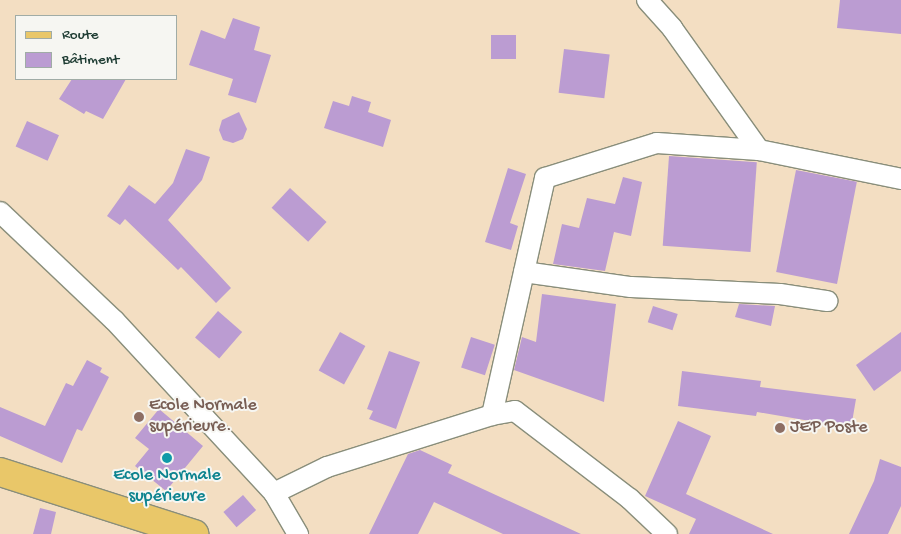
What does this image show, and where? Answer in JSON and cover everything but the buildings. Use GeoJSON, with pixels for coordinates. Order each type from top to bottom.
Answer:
{"type":"FeatureCollection","features":[{"type":"Feature","properties":{"kind":"main road"},"geometry":{"type":"LineString","coordinates":[[0,472],[194,534]]}},
{"type":"Feature","properties":{"kind":"street"},"geometry":{"type":"LineString","coordinates":[[647,0],[672,28],[759,150]]}},
{"type":"Feature","properties":{"kind":"street"},"geometry":{"type":"LineString","coordinates":[[492,415],[545,178],[657,143],[759,150],[901,179]]}},
{"type":"Feature","properties":{"kind":"street"},"geometry":{"type":"LineString","coordinates":[[0,212],[114,320],[274,493],[298,534]]}},
{"type":"Feature","properties":{"kind":"street"},"geometry":{"type":"LineString","coordinates":[[524,272],[632,287],[780,294],[827,301]]}},
{"type":"Feature","properties":{"kind":"street"},"geometry":{"type":"LineString","coordinates":[[274,493],[327,467],[492,415],[515,411],[630,499],[666,534]]}},
{"type":"Feature","properties":{"kind":"place","name":"Ecole Normale supérieure."},"geometry":{"type":"Point","coordinates":[139,417]}},
{"type":"Feature","properties":{"kind":"place","name":"JEP Poste"},"geometry":{"type":"Point","coordinates":[780,428]}},
{"type":"Feature","properties":{"kind":"place","name":"Ecole Normale supérieure"},"geometry":{"type":"Point","coordinates":[167,458]}}]}
